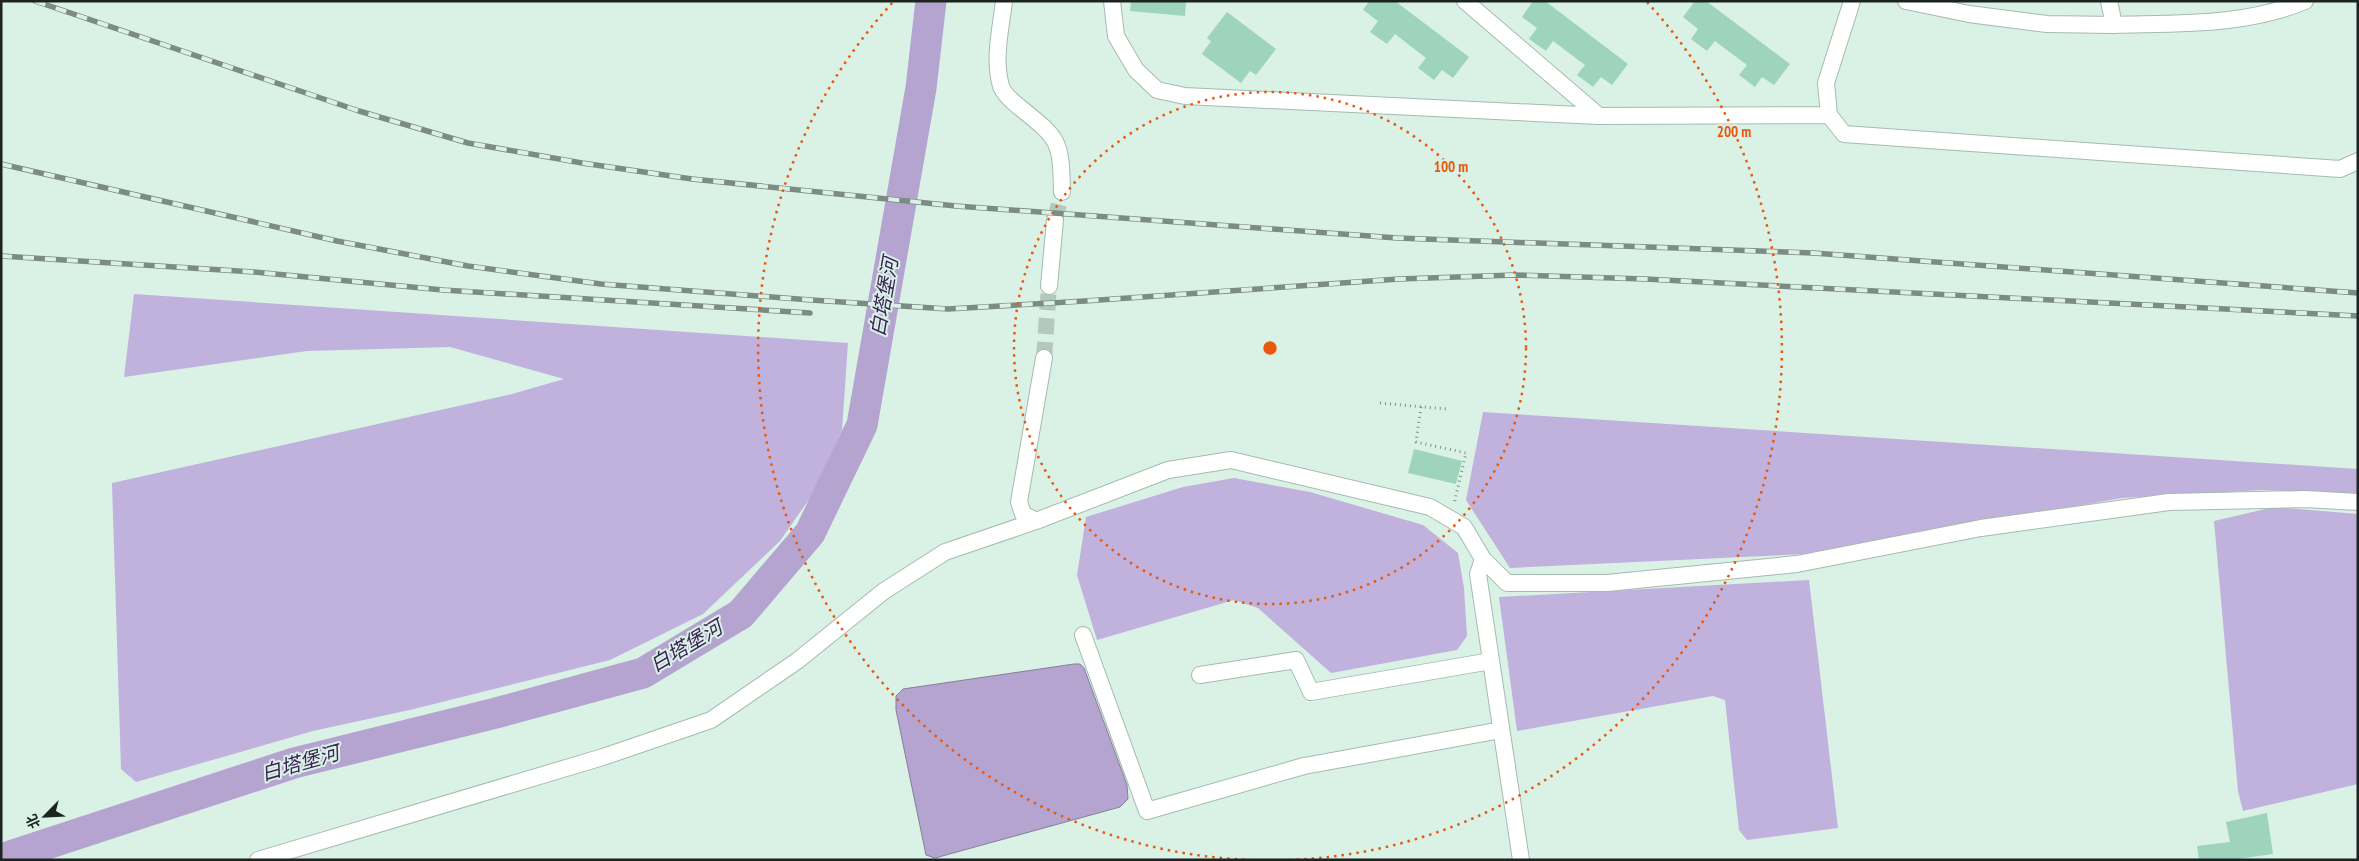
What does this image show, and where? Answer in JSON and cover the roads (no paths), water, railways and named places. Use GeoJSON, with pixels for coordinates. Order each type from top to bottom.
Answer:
{"type":"FeatureCollection","features":[{"type":"Feature","properties":{"kind":"street"},"geometry":{"type":"LineString","coordinates":[[1004,1],[997,61],[1001,87],[1012,101],[1052,133],[1061,155],[1062,192]]}},
{"type":"Feature","properties":{"kind":"street"},"geometry":{"type":"LineString","coordinates":[[1112,1],[1116,36],[1136,70],[1157,90],[1185,96],[1599,116],[1829,115]]}},
{"type":"Feature","properties":{"kind":"street"},"geometry":{"type":"LineString","coordinates":[[1466,1],[1599,116]]}},
{"type":"Feature","properties":{"kind":"street"},"geometry":{"type":"LineString","coordinates":[[1852,1],[1826,83],[1829,115],[1844,134],[2340,169],[2358,161]]}},
{"type":"Feature","properties":{"kind":"street"},"geometry":{"type":"LineString","coordinates":[[1906,1],[1968,7],[2047,24],[2114,25],[2215,22],[2282,11],[2305,1]]}},
{"type":"Feature","properties":{"kind":"street"},"geometry":{"type":"LineString","coordinates":[[2109,1],[2114,25]]}},
{"type":"Feature","properties":{"kind":"street"},"geometry":{"type":"LineString","coordinates":[[1049,286],[1055,220]]}},
{"type":"Feature","properties":{"kind":"street"},"geometry":{"type":"LineString","coordinates":[[1036,521],[1023,514],[1019,502],[1044,358]]}},
{"type":"Feature","properties":{"kind":"street"},"geometry":{"type":"LineString","coordinates":[[258,860],[603,757],[711,720],[797,661],[884,591],[945,552],[1036,521],[1168,470],[1231,460],[1430,507],[1464,527],[1483,559],[1507,583],[1607,583],[1798,564],[1981,528],[2169,502],[2305,499],[2358,502]]}},
{"type":"Feature","properties":{"kind":"street"},"geometry":{"type":"LineString","coordinates":[[1483,559],[1478,574],[1521,860]]}},
{"type":"Feature","properties":{"kind":"street"},"geometry":{"type":"LineString","coordinates":[[1084,635],[1147,810],[1304,766],[1501,730]]}},
{"type":"Feature","properties":{"kind":"street"},"geometry":{"type":"LineString","coordinates":[[1200,675],[1296,660],[1311,692],[1490,661]]}},
{"type":"Feature","properties":{"kind":"waterway","name":"白塔堡河"},"geometry":{"type":"LineString","coordinates":[[1,859],[294,763],[496,713],[643,673],[741,614],[810,533],[862,425],[921,88],[931,1]]}},
{"type":"Feature","properties":{"kind":"tunnel"},"geometry":{"type":"LineString","coordinates":[[1055,220],[1062,192]]}},
{"type":"Feature","properties":{"kind":"tunnel"},"geometry":{"type":"LineString","coordinates":[[1044,358],[1049,286]]}},
{"type":"Feature","properties":{"kind":"railway"},"geometry":{"type":"LineString","coordinates":[[35,1],[359,111],[468,143],[582,163],[692,179],[956,206],[1397,238],[1813,253],[2358,293]]}},
{"type":"Feature","properties":{"kind":"railway"},"geometry":{"type":"LineString","coordinates":[[1,164],[337,241],[468,266],[601,284],[948,309],[1399,279],[1515,275],[1645,279],[2358,316]]}},
{"type":"Feature","properties":{"kind":"railway"},"geometry":{"type":"LineString","coordinates":[[1,256],[254,272],[443,290],[810,313]]}}]}
